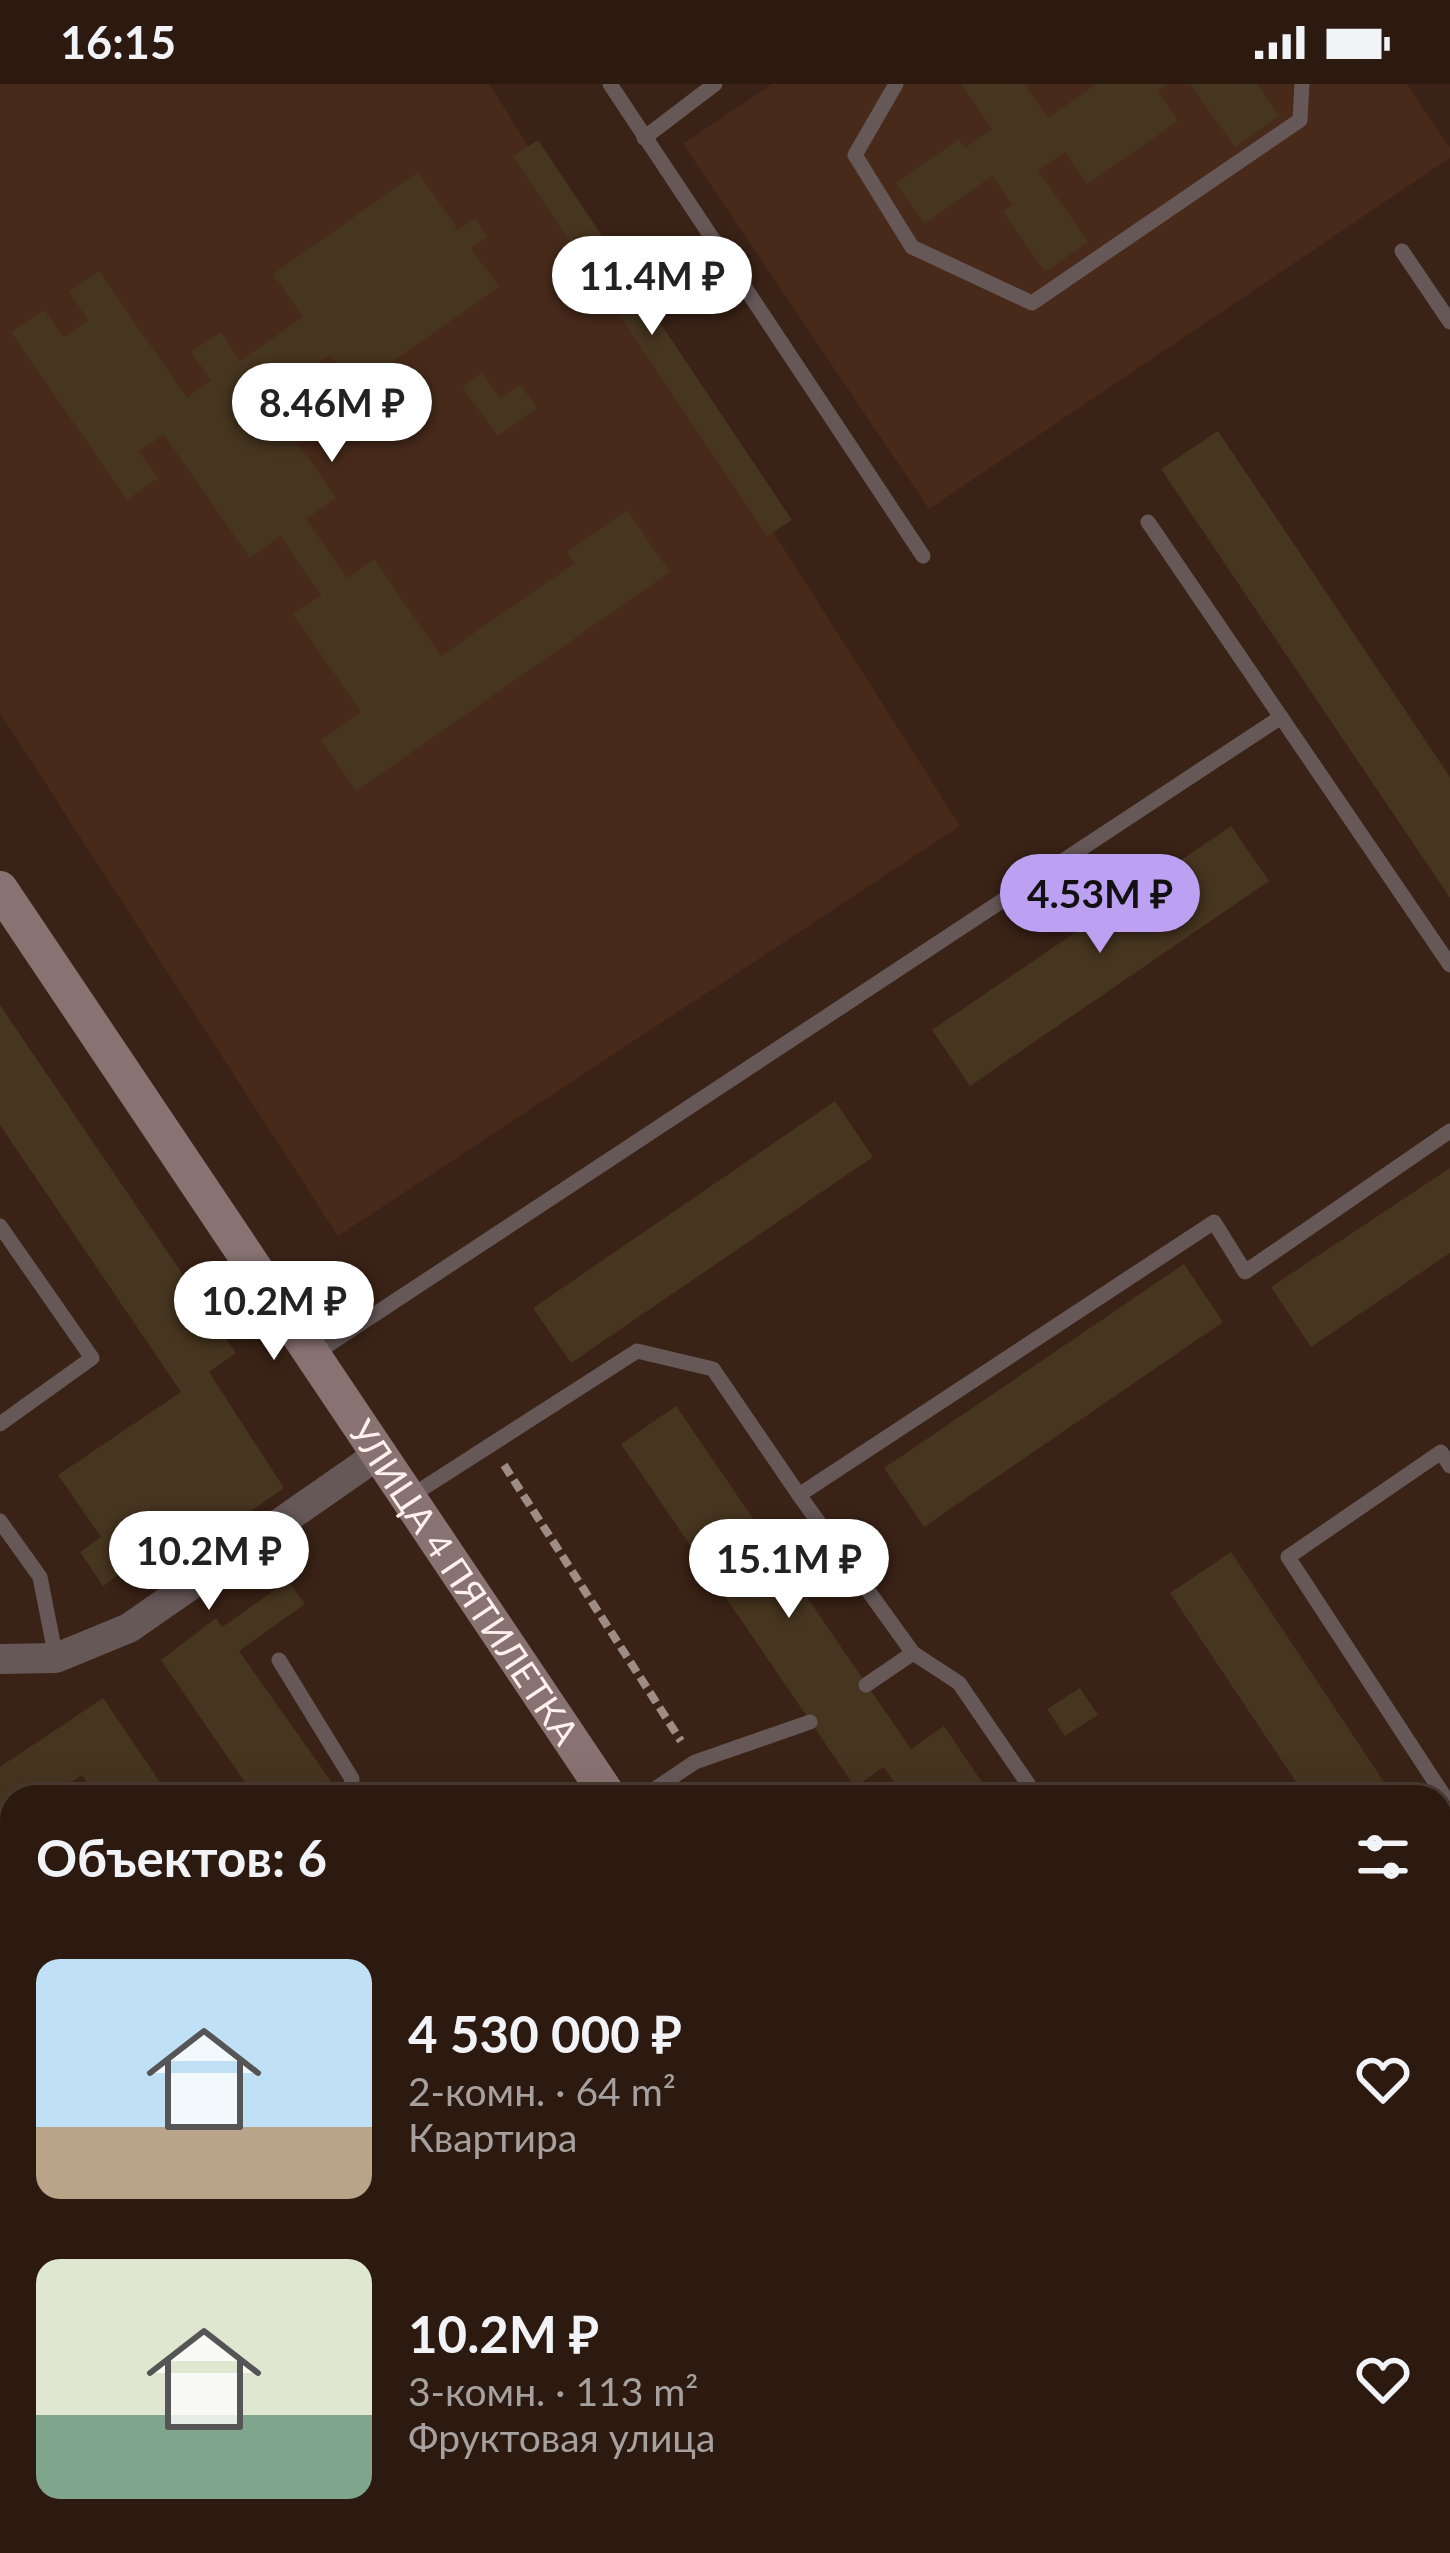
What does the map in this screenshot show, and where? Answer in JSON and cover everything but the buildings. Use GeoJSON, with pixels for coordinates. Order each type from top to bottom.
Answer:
{"type":"FeatureCollection","features":[{"type":"Feature","properties":{"kind":"main road","name":"УЛИЦА 4 ПЯТИЛЕТКА"},"geometry":{"type":"LineString","coordinates":[[0,889],[601,1785]]}},
{"type":"Feature","properties":{"kind":"street"},"geometry":{"type":"LineString","coordinates":[[0,1658],[56,1658],[129,1628],[379,1454]]}},
{"type":"Feature","properties":{"kind":"lane"},"geometry":{"type":"LineString","coordinates":[[610,84],[923,556]]}},
{"type":"Feature","properties":{"kind":"lane"},"geometry":{"type":"LineString","coordinates":[[644,138],[716,84]]}},
{"type":"Feature","properties":{"kind":"lane"},"geometry":{"type":"LineString","coordinates":[[896,84],[855,155],[912,247],[1032,303],[1300,120],[1302,84]]}},
{"type":"Feature","properties":{"kind":"lane"},"geometry":{"type":"LineString","coordinates":[[1402,251],[1450,322]]}},
{"type":"Feature","properties":{"kind":"lane"},"geometry":{"type":"LineString","coordinates":[[1148,522],[1450,965]]}},
{"type":"Feature","properties":{"kind":"lane"},"geometry":{"type":"LineString","coordinates":[[313,1355],[1281,717]]}},
{"type":"Feature","properties":{"kind":"lane"},"geometry":{"type":"LineString","coordinates":[[799,1496],[1214,1222],[1245,1271],[1450,1131]]}},
{"type":"Feature","properties":{"kind":"lane"},"geometry":{"type":"LineString","coordinates":[[0,1226],[92,1358],[0,1424]]}},
{"type":"Feature","properties":{"kind":"lane"},"geometry":{"type":"LineString","coordinates":[[408,1498],[637,1351],[713,1369],[913,1653],[959,1683],[1029,1785]]}},
{"type":"Feature","properties":{"kind":"lane"},"geometry":{"type":"LineString","coordinates":[[1437,1785],[1288,1557],[1441,1452],[1450,1466]]}},
{"type":"Feature","properties":{"kind":"lane"},"geometry":{"type":"LineString","coordinates":[[0,1521],[40,1577],[56,1658]]}},
{"type":"Feature","properties":{"kind":"lane"},"geometry":{"type":"LineString","coordinates":[[866,1685],[913,1653]]}},
{"type":"Feature","properties":{"kind":"lane"},"geometry":{"type":"LineString","coordinates":[[279,1660],[352,1778],[351,1785]]}},
{"type":"Feature","properties":{"kind":"lane"},"geometry":{"type":"LineString","coordinates":[[661,1785],[695,1762],[810,1722]]}},
{"type":"Feature","properties":{"kind":"path"},"geometry":{"type":"LineString","coordinates":[[491,1445],[695,1762]]}},
{"type":"Feature","properties":{"kind":"shaded area"},"geometry":{"type":"Polygon","coordinates":[[[0,84],[489,84],[960,826],[338,1236],[0,713],[0,84]]]}},
{"type":"Feature","properties":{"kind":"shaded area"},"geometry":{"type":"Polygon","coordinates":[[[772,84],[1407,84],[1450,148],[1450,158],[929,509],[683,144],[772,84]]]}}]}
